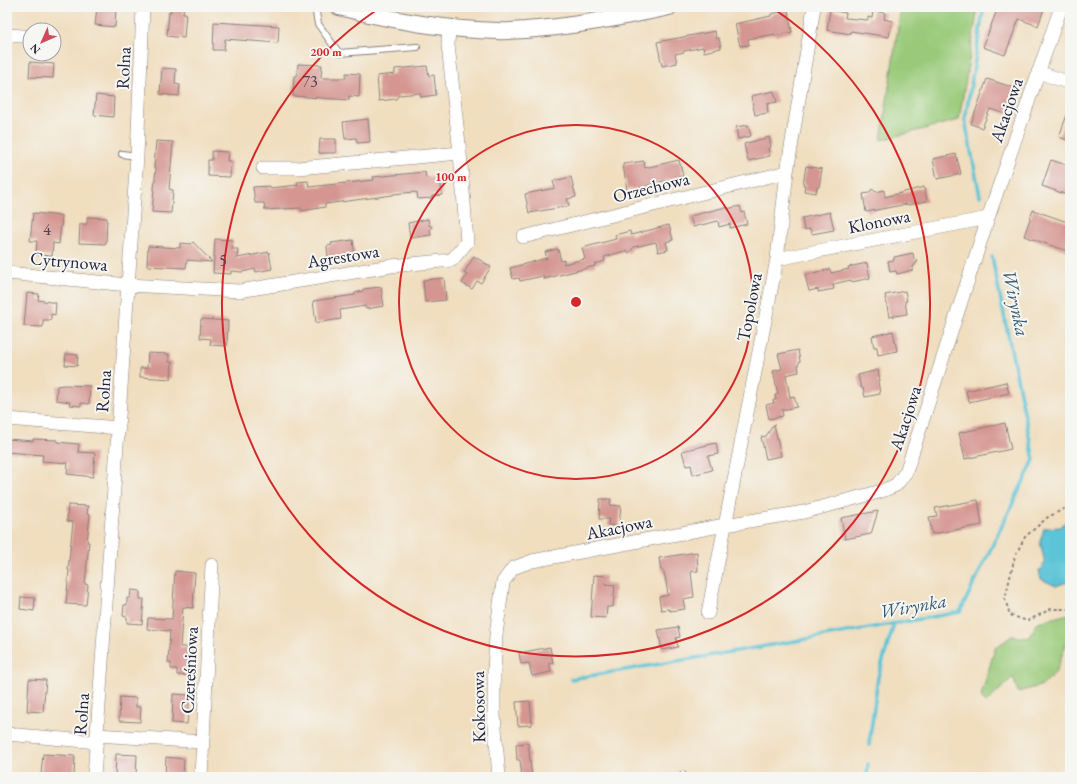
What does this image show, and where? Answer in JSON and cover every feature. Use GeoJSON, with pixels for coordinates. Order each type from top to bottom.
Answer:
{"type":"FeatureCollection","features":[{"type":"Feature","properties":{"kind":"street","name":"Rolna"},"geometry":{"type":"LineString","coordinates":[[94,777],[137,156],[143,7]]}},
{"type":"Feature","properties":{"kind":"street"},"geometry":{"type":"LineString","coordinates":[[339,7],[420,24],[448,28],[499,31],[553,28],[669,7]]}},
{"type":"Feature","properties":{"kind":"street","name":"Topolowa"},"geometry":{"type":"LineString","coordinates":[[708,613],[777,259],[786,172],[814,7]]}},
{"type":"Feature","properties":{"kind":"street","name":"Akacjowa"},"geometry":{"type":"LineString","coordinates":[[496,635],[503,582],[513,568],[532,561],[725,525],[804,512],[882,491],[896,485],[906,472],[988,218],[1061,7]]}},
{"type":"Feature","properties":{"kind":"street","name":"Agrestowa"},"geometry":{"type":"LineString","coordinates":[[128,285],[239,291],[391,266],[452,260],[467,242],[460,153],[448,45],[448,28]]}},
{"type":"Feature","properties":{"kind":"street"},"geometry":{"type":"LineString","coordinates":[[7,35],[22,36]]}},
{"type":"Feature","properties":{"kind":"street"},"geometry":{"type":"LineString","coordinates":[[1038,72],[1070,83]]}},
{"type":"Feature","properties":{"kind":"street"},"geometry":{"type":"LineString","coordinates":[[263,168],[298,168],[460,153]]}},
{"type":"Feature","properties":{"kind":"street","name":"Orzechowa"},"geometry":{"type":"LineString","coordinates":[[523,237],[786,172]]}},
{"type":"Feature","properties":{"kind":"street","name":"Klonowa"},"geometry":{"type":"LineString","coordinates":[[777,259],[988,218]]}},
{"type":"Feature","properties":{"kind":"street","name":"Cytrynowa"},"geometry":{"type":"LineString","coordinates":[[7,273],[128,285]]}},
{"type":"Feature","properties":{"kind":"street"},"geometry":{"type":"LineString","coordinates":[[7,419],[119,428]]}},
{"type":"Feature","properties":{"kind":"street","name":"Czereśniowa"},"geometry":{"type":"LineString","coordinates":[[201,777],[212,566]]}},
{"type":"Feature","properties":{"kind":"street","name":"Kokosowa"},"geometry":{"type":"LineString","coordinates":[[496,635],[494,715],[499,777]]}},
{"type":"Feature","properties":{"kind":"street"},"geometry":{"type":"LineString","coordinates":[[7,734],[203,742]]}},
{"type":"Feature","properties":{"kind":"lane"},"geometry":{"type":"LineString","coordinates":[[315,7],[318,24],[339,53],[417,47]]}},
{"type":"Feature","properties":{"kind":"lane"},"geometry":{"type":"LineString","coordinates":[[122,154],[137,156]]}},
{"type":"Feature","properties":{"kind":"path"},"geometry":{"type":"LineString","coordinates":[[1070,506],[1048,517],[1025,537],[1015,556],[1005,599],[1010,616],[1027,622],[1051,609],[1070,609]]}},
{"type":"Feature","properties":{"kind":"green space"},"geometry":{"type":"Polygon","coordinates":[[[901,7],[978,7],[959,120],[881,140],[901,7]]]}},
{"type":"Feature","properties":{"kind":"green space"},"geometry":{"type":"Polygon","coordinates":[[[1069,614],[1068,639],[1056,672],[1043,685],[1018,692],[1013,677],[986,703],[981,696],[995,648],[1012,636],[1029,638],[1038,622],[1069,614]]]}},
{"type":"Feature","properties":{"kind":"water"},"geometry":{"type":"Polygon","coordinates":[[[1070,516],[1070,581],[1056,586],[1041,579],[1039,571],[1045,563],[1040,542],[1044,528],[1061,527],[1070,516]]]}},
{"type":"Feature","properties":{"kind":"building"},"geometry":{"type":"Polygon","coordinates":[[[97,7],[116,7],[115,27],[95,25],[97,7]]]}},
{"type":"Feature","properties":{"kind":"building"},"geometry":{"type":"Polygon","coordinates":[[[171,7],[184,7],[183,13],[186,13],[184,38],[167,36],[169,12],[171,12],[171,7]]]}},
{"type":"Feature","properties":{"kind":"building"},"geometry":{"type":"Polygon","coordinates":[[[998,7],[1037,7],[1044,9],[1038,26],[1019,19],[1005,55],[983,47],[998,7]]]}},
{"type":"Feature","properties":{"kind":"building"},"geometry":{"type":"Polygon","coordinates":[[[788,10],[792,32],[775,36],[775,34],[748,39],[749,45],[740,46],[735,24],[771,16],[771,14],[788,10]]]}},
{"type":"Feature","properties":{"kind":"building"},"geometry":{"type":"Polygon","coordinates":[[[830,10],[846,13],[845,18],[868,20],[868,17],[872,18],[873,11],[885,13],[884,19],[892,21],[889,37],[851,31],[850,34],[827,30],[830,10]]]}},
{"type":"Feature","properties":{"kind":"building"},"geometry":{"type":"Polygon","coordinates":[[[214,22],[279,26],[278,43],[225,39],[224,50],[213,50],[214,22]]]}},
{"type":"Feature","properties":{"kind":"building"},"geometry":{"type":"Polygon","coordinates":[[[715,31],[716,38],[719,38],[721,48],[704,52],[703,47],[684,51],[675,54],[677,63],[662,66],[657,42],[715,31]]]}},
{"type":"Feature","properties":{"kind":"building"},"geometry":{"type":"Polygon","coordinates":[[[30,62],[54,64],[53,78],[29,77],[30,62]]]}},
{"type":"Feature","properties":{"kind":"building"},"geometry":{"type":"Polygon","coordinates":[[[298,64],[322,65],[321,78],[346,78],[346,73],[360,74],[359,97],[349,96],[349,100],[293,96],[294,76],[297,76],[298,64]]]}},
{"type":"Feature","properties":{"kind":"building"},"geometry":{"type":"Polygon","coordinates":[[[427,66],[429,76],[434,75],[436,95],[421,97],[420,93],[399,95],[396,99],[379,101],[377,76],[395,74],[395,69],[427,66]]]}},
{"type":"Feature","properties":{"kind":"building"},"geometry":{"type":"Polygon","coordinates":[[[162,68],[176,69],[175,84],[180,85],[179,96],[160,94],[162,68]]]}},
{"type":"Feature","properties":{"kind":"building"},"geometry":{"type":"Polygon","coordinates":[[[987,79],[1015,88],[1006,114],[990,109],[982,128],[971,124],[987,79]]]}},
{"type":"Feature","properties":{"kind":"building"},"geometry":{"type":"Polygon","coordinates":[[[774,91],[777,102],[767,104],[768,113],[755,115],[751,96],[774,91]]]}},
{"type":"Feature","properties":{"kind":"building"},"geometry":{"type":"Polygon","coordinates":[[[96,95],[114,97],[113,117],[94,115],[96,95]]]}},
{"type":"Feature","properties":{"kind":"building"},"geometry":{"type":"Polygon","coordinates":[[[1070,109],[1070,141],[1059,137],[1070,109]]]}},
{"type":"Feature","properties":{"kind":"building"},"geometry":{"type":"Polygon","coordinates":[[[368,119],[370,142],[357,143],[356,138],[345,139],[343,122],[368,119]]]}},
{"type":"Feature","properties":{"kind":"building"},"geometry":{"type":"Polygon","coordinates":[[[748,125],[751,136],[738,139],[736,127],[748,125]]]}},
{"type":"Feature","properties":{"kind":"building"},"geometry":{"type":"Polygon","coordinates":[[[769,137],[771,147],[768,148],[770,156],[748,161],[744,144],[769,137]]]}},
{"type":"Feature","properties":{"kind":"building"},"geometry":{"type":"Polygon","coordinates":[[[320,139],[336,139],[336,153],[319,153],[320,139]]]}},
{"type":"Feature","properties":{"kind":"building"},"geometry":{"type":"Polygon","coordinates":[[[156,141],[173,142],[169,189],[173,190],[171,213],[152,212],[156,167],[154,167],[156,141]]]}},
{"type":"Feature","properties":{"kind":"building"},"geometry":{"type":"Polygon","coordinates":[[[212,151],[228,152],[227,161],[231,161],[230,177],[208,176],[208,160],[212,160],[212,151]]]}},
{"type":"Feature","properties":{"kind":"building"},"geometry":{"type":"Polygon","coordinates":[[[956,154],[961,174],[937,179],[933,159],[956,154]]]}},
{"type":"Feature","properties":{"kind":"building"},"geometry":{"type":"Polygon","coordinates":[[[679,160],[683,176],[648,186],[627,190],[623,164],[644,161],[645,168],[679,160]]]}},
{"type":"Feature","properties":{"kind":"building"},"geometry":{"type":"Polygon","coordinates":[[[1051,160],[1070,166],[1070,196],[1042,186],[1051,160]]]}},
{"type":"Feature","properties":{"kind":"building"},"geometry":{"type":"Polygon","coordinates":[[[806,166],[822,169],[819,187],[817,187],[816,193],[804,191],[805,185],[803,185],[806,166]]]}},
{"type":"Feature","properties":{"kind":"building"},"geometry":{"type":"Polygon","coordinates":[[[425,172],[426,178],[440,177],[442,195],[432,196],[432,198],[418,199],[417,193],[415,192],[393,194],[325,204],[325,207],[302,211],[301,208],[265,210],[264,203],[255,203],[253,187],[270,186],[270,188],[298,185],[297,182],[308,181],[309,187],[374,180],[373,177],[425,172]]]}},
{"type":"Feature","properties":{"kind":"building"},"geometry":{"type":"Polygon","coordinates":[[[571,177],[576,197],[567,199],[569,206],[529,213],[525,194],[555,188],[553,181],[571,177]]]}},
{"type":"Feature","properties":{"kind":"building"},"geometry":{"type":"Polygon","coordinates":[[[924,187],[927,201],[866,212],[863,194],[869,193],[872,189],[876,192],[884,190],[885,197],[924,187]]]}},
{"type":"Feature","properties":{"kind":"building"},"geometry":{"type":"Polygon","coordinates":[[[740,206],[742,213],[744,212],[747,224],[730,228],[730,224],[719,227],[718,221],[693,227],[690,216],[726,207],[727,209],[740,206]]]}},
{"type":"Feature","properties":{"kind":"building"},"geometry":{"type":"Polygon","coordinates":[[[1033,210],[1070,223],[1070,252],[1024,236],[1033,210]]]}},
{"type":"Feature","properties":{"kind":"building"},"geometry":{"type":"Polygon","coordinates":[[[830,212],[834,230],[812,234],[810,229],[804,230],[802,218],[830,212]]]}},
{"type":"Feature","properties":{"kind":"building"},"geometry":{"type":"Polygon","coordinates":[[[33,213],[62,216],[59,244],[53,243],[52,256],[36,255],[37,241],[30,241],[33,213]]]}},
{"type":"Feature","properties":{"kind":"building"},"geometry":{"type":"Polygon","coordinates":[[[87,217],[107,218],[106,244],[79,243],[80,224],[87,224],[87,217]]]}},
{"type":"Feature","properties":{"kind":"building"},"geometry":{"type":"Polygon","coordinates":[[[428,219],[429,225],[432,227],[430,230],[431,235],[410,238],[408,223],[428,219]]]}},
{"type":"Feature","properties":{"kind":"building"},"geometry":{"type":"Polygon","coordinates":[[[669,225],[673,240],[666,242],[668,250],[658,252],[656,242],[634,247],[629,253],[625,251],[604,257],[605,261],[595,264],[595,266],[544,279],[543,276],[520,281],[519,278],[513,279],[510,268],[547,258],[545,252],[558,249],[561,261],[564,260],[564,264],[585,259],[582,248],[616,239],[615,235],[630,231],[631,235],[669,225]]]}},
{"type":"Feature","properties":{"kind":"building"},"geometry":{"type":"Polygon","coordinates":[[[215,239],[233,240],[232,249],[238,249],[237,258],[269,252],[272,269],[256,272],[255,269],[242,272],[231,271],[231,274],[213,273],[215,239]]]}},
{"type":"Feature","properties":{"kind":"building"},"geometry":{"type":"Polygon","coordinates":[[[353,240],[355,256],[334,259],[333,257],[328,258],[327,246],[332,245],[331,243],[353,240]]]}},
{"type":"Feature","properties":{"kind":"building"},"geometry":{"type":"Polygon","coordinates":[[[193,242],[212,262],[187,260],[186,268],[147,266],[148,246],[180,248],[180,243],[191,244],[193,242]]]}},
{"type":"Feature","properties":{"kind":"building"},"geometry":{"type":"Polygon","coordinates":[[[913,253],[914,259],[918,261],[913,267],[913,270],[897,274],[896,271],[890,272],[888,261],[894,260],[894,257],[913,253]]]}},
{"type":"Feature","properties":{"kind":"building"},"geometry":{"type":"Polygon","coordinates":[[[474,256],[491,267],[481,283],[477,281],[472,289],[462,283],[467,275],[464,273],[474,256]]]}},
{"type":"Feature","properties":{"kind":"building"},"geometry":{"type":"Polygon","coordinates":[[[867,263],[870,278],[833,284],[834,289],[818,292],[818,289],[809,291],[805,275],[830,269],[831,273],[849,269],[848,267],[867,263]]]}},
{"type":"Feature","properties":{"kind":"building"},"geometry":{"type":"Polygon","coordinates":[[[444,278],[446,300],[425,302],[423,280],[444,278]]]}},
{"type":"Feature","properties":{"kind":"building"},"geometry":{"type":"Polygon","coordinates":[[[381,287],[384,306],[366,309],[365,306],[340,310],[341,319],[316,323],[313,301],[355,295],[355,293],[363,291],[363,289],[381,287]]]}},
{"type":"Feature","properties":{"kind":"building"},"geometry":{"type":"Polygon","coordinates":[[[905,291],[907,314],[889,317],[885,295],[905,291]]]}},
{"type":"Feature","properties":{"kind":"building"},"geometry":{"type":"Polygon","coordinates":[[[27,293],[39,294],[38,300],[56,303],[55,315],[51,314],[51,320],[43,320],[43,327],[24,326],[27,293]]]}},
{"type":"Feature","properties":{"kind":"building"},"geometry":{"type":"Polygon","coordinates":[[[201,319],[228,321],[227,346],[210,345],[211,339],[200,338],[201,319]]]}},
{"type":"Feature","properties":{"kind":"building"},"geometry":{"type":"Polygon","coordinates":[[[893,331],[897,351],[878,355],[877,347],[874,347],[872,336],[893,331]]]}},
{"type":"Feature","properties":{"kind":"building"},"geometry":{"type":"Polygon","coordinates":[[[798,350],[800,361],[798,365],[799,372],[786,375],[790,397],[794,396],[797,407],[782,410],[783,416],[769,419],[766,405],[774,403],[773,400],[776,400],[775,395],[778,394],[773,371],[782,369],[778,354],[798,350]]]}},
{"type":"Feature","properties":{"kind":"building"},"geometry":{"type":"Polygon","coordinates":[[[148,353],[169,354],[169,362],[172,362],[171,379],[140,377],[140,368],[147,368],[148,353]]]}},
{"type":"Feature","properties":{"kind":"building"},"geometry":{"type":"Polygon","coordinates":[[[66,354],[78,355],[77,366],[65,365],[66,354]]]}},
{"type":"Feature","properties":{"kind":"building"},"geometry":{"type":"Polygon","coordinates":[[[878,370],[880,394],[865,397],[858,375],[878,370]]]}},
{"type":"Feature","properties":{"kind":"building"},"geometry":{"type":"Polygon","coordinates":[[[1006,382],[1009,393],[969,402],[966,391],[1006,382]]]}},
{"type":"Feature","properties":{"kind":"building"},"geometry":{"type":"Polygon","coordinates":[[[57,386],[90,386],[89,404],[81,403],[81,406],[69,405],[70,402],[56,400],[57,386]]]}},
{"type":"Feature","properties":{"kind":"building"},"geometry":{"type":"Polygon","coordinates":[[[1005,423],[1011,449],[965,459],[959,433],[1005,423]]]}},
{"type":"Feature","properties":{"kind":"building"},"geometry":{"type":"Polygon","coordinates":[[[774,424],[781,456],[766,459],[761,437],[766,436],[774,424]]]}},
{"type":"Feature","properties":{"kind":"building"},"geometry":{"type":"Polygon","coordinates":[[[7,439],[33,441],[33,439],[57,440],[57,442],[79,444],[78,452],[95,453],[93,477],[67,474],[68,463],[42,461],[43,455],[7,452],[7,439]]]}},
{"type":"Feature","properties":{"kind":"building"},"geometry":{"type":"Polygon","coordinates":[[[716,443],[718,454],[708,456],[712,470],[693,475],[691,465],[686,466],[682,451],[716,443]]]}},
{"type":"Feature","properties":{"kind":"building"},"geometry":{"type":"Polygon","coordinates":[[[600,499],[611,499],[610,505],[621,506],[619,526],[608,525],[609,519],[599,519],[600,499]]]}},
{"type":"Feature","properties":{"kind":"building"},"geometry":{"type":"Polygon","coordinates":[[[978,500],[982,525],[932,534],[929,517],[937,516],[935,508],[978,500]]]}},
{"type":"Feature","properties":{"kind":"building"},"geometry":{"type":"Polygon","coordinates":[[[68,505],[88,506],[87,514],[90,515],[85,584],[88,585],[86,605],[66,604],[73,522],[67,521],[68,505]]]}},
{"type":"Feature","properties":{"kind":"building"},"geometry":{"type":"Polygon","coordinates":[[[878,511],[871,534],[845,539],[841,518],[878,511]]]}},
{"type":"Feature","properties":{"kind":"building"},"geometry":{"type":"Polygon","coordinates":[[[697,552],[698,571],[691,572],[694,597],[683,599],[685,609],[670,611],[669,609],[661,610],[659,597],[668,595],[665,576],[663,570],[661,570],[659,558],[697,552]]]}},
{"type":"Feature","properties":{"kind":"building"},"geometry":{"type":"Polygon","coordinates":[[[175,571],[195,573],[193,608],[183,607],[180,647],[193,647],[192,676],[177,675],[177,669],[171,669],[171,663],[168,663],[170,631],[147,629],[148,618],[172,619],[175,571]]]}},
{"type":"Feature","properties":{"kind":"building"},"geometry":{"type":"Polygon","coordinates":[[[594,575],[606,576],[605,584],[615,585],[613,607],[607,607],[606,618],[591,617],[594,575]]]}},
{"type":"Feature","properties":{"kind":"building"},"geometry":{"type":"Polygon","coordinates":[[[131,590],[140,591],[140,599],[144,599],[142,624],[127,623],[127,617],[123,616],[124,605],[127,605],[127,598],[130,598],[131,590]]]}},
{"type":"Feature","properties":{"kind":"building"},"geometry":{"type":"Polygon","coordinates":[[[21,597],[35,598],[34,611],[20,609],[21,597]]]}},
{"type":"Feature","properties":{"kind":"building"},"geometry":{"type":"Polygon","coordinates":[[[678,627],[680,637],[676,638],[678,647],[662,650],[658,630],[678,627]]]}},
{"type":"Feature","properties":{"kind":"building"},"geometry":{"type":"Polygon","coordinates":[[[550,647],[553,663],[549,663],[551,672],[532,676],[529,663],[521,664],[519,653],[550,647]]]}},
{"type":"Feature","properties":{"kind":"building"},"geometry":{"type":"Polygon","coordinates":[[[29,679],[46,680],[43,712],[27,711],[29,679]]]}},
{"type":"Feature","properties":{"kind":"building"},"geometry":{"type":"Polygon","coordinates":[[[173,694],[190,695],[187,724],[172,723],[173,694]]]}},
{"type":"Feature","properties":{"kind":"building"},"geometry":{"type":"Polygon","coordinates":[[[120,697],[136,698],[136,707],[141,707],[140,722],[119,721],[120,697]]]}},
{"type":"Feature","properties":{"kind":"building"},"geometry":{"type":"Polygon","coordinates":[[[530,701],[532,725],[518,726],[516,702],[530,701]]]}},
{"type":"Feature","properties":{"kind":"building"},"geometry":{"type":"Polygon","coordinates":[[[528,743],[532,777],[522,777],[520,760],[517,760],[516,744],[528,743]]]}},
{"type":"Feature","properties":{"kind":"building"},"geometry":{"type":"Polygon","coordinates":[[[43,754],[75,756],[74,776],[41,774],[43,754]]]}},
{"type":"Feature","properties":{"kind":"building"},"geometry":{"type":"Polygon","coordinates":[[[116,754],[137,755],[136,777],[115,777],[116,754]]]}},
{"type":"Feature","properties":{"kind":"building"},"geometry":{"type":"Polygon","coordinates":[[[166,757],[184,759],[183,777],[165,777],[166,757]]]}},
{"type":"Feature","properties":{"kind":"waterway","name":"Wirynka"},"geometry":{"type":"LineString","coordinates":[[980,196],[965,120],[984,7]]}},
{"type":"Feature","properties":{"kind":"waterway","name":"Wirynka"},"geometry":{"type":"LineString","coordinates":[[571,679],[960,612],[1034,460],[992,257]]}},
{"type":"Feature","properties":{"kind":"waterway"},"geometry":{"type":"LineString","coordinates":[[869,745],[878,677],[894,624]]}},
{"type":"Feature","properties":{"kind":"waterway"},"geometry":{"type":"LineString","coordinates":[[867,777],[868,764]]}}]}
